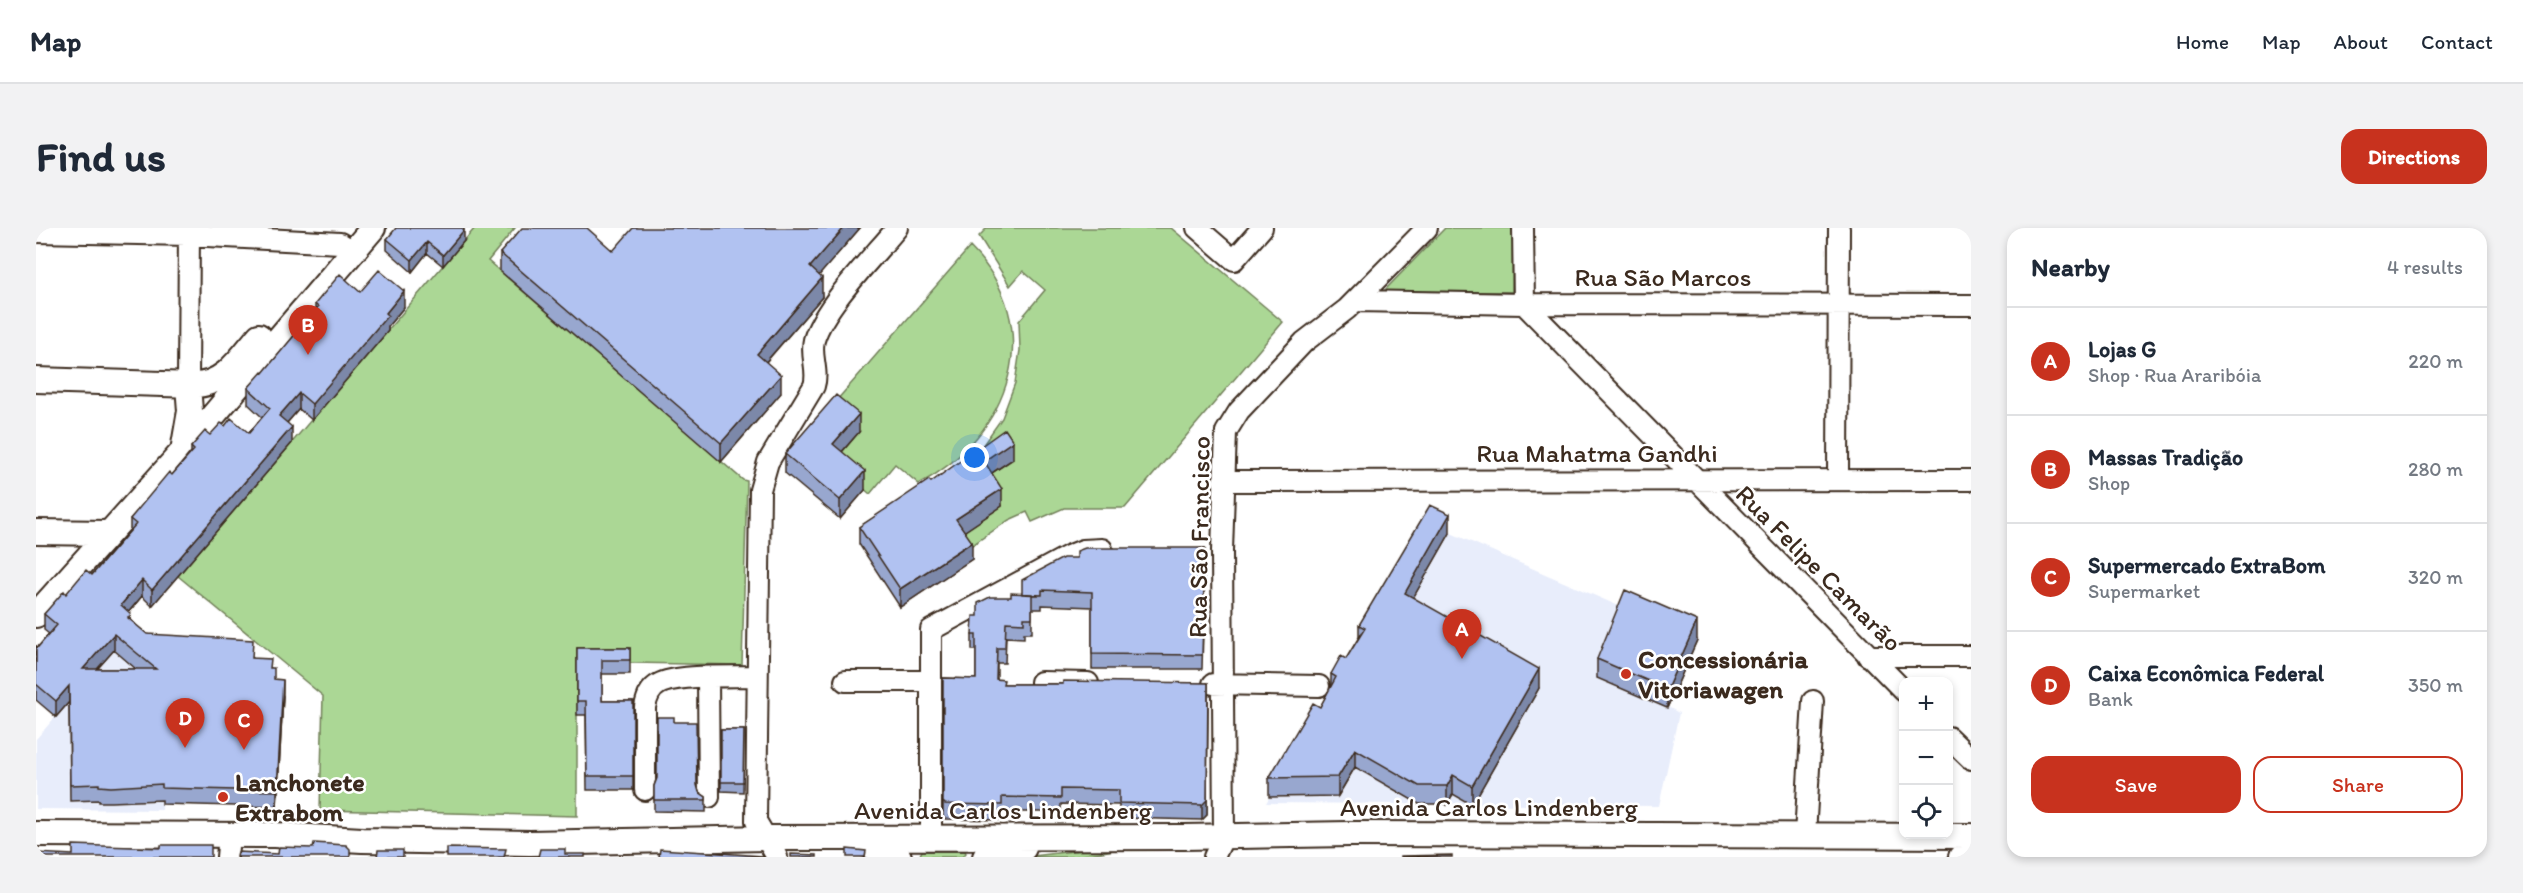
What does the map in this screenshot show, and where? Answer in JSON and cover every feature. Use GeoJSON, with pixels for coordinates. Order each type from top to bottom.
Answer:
{"type":"FeatureCollection","features":[{"type":"Feature","properties":{"kind":"main road"},"geometry":{"type":"LineString","coordinates":[[36,380],[188,385],[211,383],[225,375],[348,241],[373,228]]}},
{"type":"Feature","properties":{"kind":"main road"},"geometry":{"type":"LineString","coordinates":[[36,615],[183,452],[348,241]]}},
{"type":"Feature","properties":{"kind":"main road"},"geometry":{"type":"LineString","coordinates":[[183,452],[190,411],[188,385]]}},
{"type":"Feature","properties":{"kind":"main road"},"geometry":{"type":"LineString","coordinates":[[36,532],[108,533]]}},
{"type":"Feature","properties":{"kind":"main road","name":"Avenida Carlos Lindenberg"},"geometry":{"type":"LineString","coordinates":[[36,834],[228,846],[529,850],[772,848],[853,839],[1074,837],[1184,837],[1219,846],[1808,846],[1971,836]]}},
{"type":"Feature","properties":{"kind":"main road"},"geometry":{"type":"LineString","coordinates":[[985,857],[1074,837]]}},
{"type":"Feature","properties":{"kind":"main road"},"geometry":{"type":"LineString","coordinates":[[1184,837],[1201,857]]}},
{"type":"Feature","properties":{"kind":"main road"},"geometry":{"type":"LineString","coordinates":[[853,839],[899,857]]}},
{"type":"Feature","properties":{"kind":"main road"},"geometry":{"type":"LineString","coordinates":[[1960,857],[1971,857]]}},
{"type":"Feature","properties":{"kind":"street"},"geometry":{"type":"LineString","coordinates":[[772,848],[756,821],[758,504],[763,477],[776,448],[814,386],[817,373],[813,348],[816,335],[839,299],[897,228]]}},
{"type":"Feature","properties":{"kind":"street"},"geometry":{"type":"LineString","coordinates":[[1197,228],[1234,260],[1262,228]]}},
{"type":"Feature","properties":{"kind":"street","name":"Rua São Francisco"},"geometry":{"type":"LineString","coordinates":[[1219,846],[1224,685],[1222,551],[1226,432],[1233,417],[1308,338],[1356,301],[1427,228]]}},
{"type":"Feature","properties":{"kind":"street"},"geometry":{"type":"LineString","coordinates":[[1523,228],[1524,304]]}},
{"type":"Feature","properties":{"kind":"street"},"geometry":{"type":"LineString","coordinates":[[1838,479],[1839,228]]}},
{"type":"Feature","properties":{"kind":"street"},"geometry":{"type":"LineString","coordinates":[[36,232],[189,232],[348,241]]}},
{"type":"Feature","properties":{"kind":"street"},"geometry":{"type":"LineString","coordinates":[[188,385],[189,232]]}},
{"type":"Feature","properties":{"kind":"street","name":"Rua São Marcos"},"geometry":{"type":"LineString","coordinates":[[1356,301],[1524,304],[1971,304]]}},
{"type":"Feature","properties":{"kind":"street","name":"Rua Felipe Camarão"},"geometry":{"type":"LineString","coordinates":[[1524,304],[1694,480],[1899,686]]}},
{"type":"Feature","properties":{"kind":"street","name":"Rua Mahatma Gandhi"},"geometry":{"type":"LineString","coordinates":[[1223,481],[1971,480]]}},
{"type":"Feature","properties":{"kind":"street"},"geometry":{"type":"LineString","coordinates":[[931,838],[931,630],[1068,556],[1093,549],[1117,549]]}},
{"type":"Feature","properties":{"kind":"street"},"geometry":{"type":"LineString","coordinates":[[1199,551],[1222,551]]}},
{"type":"Feature","properties":{"kind":"street"},"geometry":{"type":"LineString","coordinates":[[1868,656],[1971,656]]}},
{"type":"Feature","properties":{"kind":"street"},"geometry":{"type":"LineString","coordinates":[[645,790],[645,706],[648,694],[658,684],[672,680],[757,676]]}},
{"type":"Feature","properties":{"kind":"street"},"geometry":{"type":"LineString","coordinates":[[708,678],[708,797]]}},
{"type":"Feature","properties":{"kind":"street"},"geometry":{"type":"LineString","coordinates":[[845,681],[931,681]]}},
{"type":"Feature","properties":{"kind":"street"},"geometry":{"type":"LineString","coordinates":[[1041,682],[1110,683]]}},
{"type":"Feature","properties":{"kind":"street"},"geometry":{"type":"LineString","coordinates":[[1190,684],[1319,686]]}},
{"type":"Feature","properties":{"kind":"street"},"geometry":{"type":"LineString","coordinates":[[1808,846],[1813,701]]}},
{"type":"Feature","properties":{"kind":"street"},"geometry":{"type":"LineString","coordinates":[[1953,742],[1971,759]]}},
{"type":"Feature","properties":{"kind":"shaded area"},"geometry":{"type":"Polygon","coordinates":[[[1430,524],[1697,640],[1668,707],[1679,713],[1659,806],[1266,803],[1430,524]]]}},
{"type":"Feature","properties":{"kind":"shaded area"},"geometry":{"type":"Polygon","coordinates":[[[114,650],[160,689],[162,810],[36,809],[36,739],[114,650]]]}},
{"type":"Feature","properties":{"kind":"green space"},"geometry":{"type":"Polygon","coordinates":[[[475,228],[515,228],[488,261],[743,480],[747,481],[742,665],[577,662],[577,816],[320,810],[323,696],[178,576],[475,228]]]}},
{"type":"Feature","properties":{"kind":"green space"},"geometry":{"type":"Polygon","coordinates":[[[987,228],[1171,228],[1283,322],[1125,508],[1064,508],[1032,522],[1027,512],[1009,520],[965,550],[956,537],[982,446],[1002,418],[1015,383],[1020,350],[1019,321],[1045,290],[1023,271],[1010,286],[979,236],[987,228]]]}},
{"type":"Feature","properties":{"kind":"green space"},"geometry":{"type":"Polygon","coordinates":[[[1445,228],[1513,228],[1512,292],[1384,291],[1445,228]]]}},
{"type":"Feature","properties":{"kind":"green space"},"geometry":{"type":"Polygon","coordinates":[[[970,247],[994,278],[1008,311],[1013,344],[1008,377],[996,409],[976,438],[951,463],[919,484],[895,464],[870,494],[833,462],[830,408],[970,247]]]}},
{"type":"Feature","properties":{"kind":"green space"},"geometry":{"type":"Polygon","coordinates":[[[1151,847],[1151,849],[1114,850],[1073,857],[1025,857],[1082,850],[1151,847]]]}},
{"type":"Feature","properties":{"kind":"green space"},"geometry":{"type":"Polygon","coordinates":[[[922,851],[965,851],[966,853],[962,857],[919,857],[922,851]]]}},
{"type":"Feature","properties":{"kind":"building"},"geometry":{"type":"Polygon","coordinates":[[[396,228],[462,228],[464,230],[443,255],[427,242],[412,260],[387,239],[396,228]]]}},
{"type":"Feature","properties":{"kind":"building"},"geometry":{"type":"Polygon","coordinates":[[[522,228],[587,228],[613,251],[633,228],[844,228],[810,267],[822,278],[757,354],[781,375],[721,443],[500,253],[522,228]]]}},
{"type":"Feature","properties":{"kind":"building"},"geometry":{"type":"Polygon","coordinates":[[[379,270],[404,291],[386,313],[388,315],[312,404],[299,393],[279,416],[292,427],[152,590],[142,580],[121,605],[131,614],[128,618],[147,634],[253,640],[252,658],[271,659],[270,668],[274,668],[274,679],[283,680],[277,791],[162,788],[162,784],[111,787],[99,786],[99,784],[70,785],[69,686],[56,701],[36,684],[36,646],[38,647],[57,625],[44,614],[64,591],[66,594],[86,570],[92,575],[136,524],[130,519],[169,472],[172,475],[194,450],[191,447],[205,431],[210,435],[221,423],[225,426],[231,418],[249,433],[270,408],[248,388],[318,307],[315,304],[340,274],[360,292],[379,270]],[[114,634],[83,669],[156,669],[114,634]]]}},
{"type":"Feature","properties":{"kind":"building"},"geometry":{"type":"Polygon","coordinates":[[[836,395],[859,414],[833,444],[865,471],[840,500],[785,454],[836,395]]]}},
{"type":"Feature","properties":{"kind":"building"},"geometry":{"type":"Polygon","coordinates":[[[1005,429],[1013,441],[984,461],[1002,489],[956,519],[972,542],[900,589],[859,527],[929,480],[931,482],[1005,429]]]}},
{"type":"Feature","properties":{"kind":"building"},"geometry":{"type":"Polygon","coordinates":[[[1430,505],[1450,514],[1405,593],[1539,669],[1472,786],[1453,775],[1447,786],[1419,786],[1355,749],[1338,777],[1269,778],[1313,703],[1320,707],[1336,677],[1331,674],[1341,656],[1346,659],[1365,628],[1359,625],[1430,505]]]}},
{"type":"Feature","properties":{"kind":"building"},"geometry":{"type":"Polygon","coordinates":[[[1085,548],[1205,548],[1202,655],[1092,654],[1092,592],[1042,590],[1042,595],[1022,594],[1022,580],[1063,558],[1077,558],[1077,551],[1085,548]]]}},
{"type":"Feature","properties":{"kind":"building"},"geometry":{"type":"Polygon","coordinates":[[[1625,590],[1697,621],[1667,689],[1597,659],[1625,590]]]}},
{"type":"Feature","properties":{"kind":"building"},"geometry":{"type":"Polygon","coordinates":[[[1011,593],[1032,594],[1032,618],[1024,618],[1024,623],[1006,622],[1005,648],[997,648],[996,679],[1004,680],[1003,684],[1063,684],[1063,681],[1208,683],[1207,800],[1202,805],[1119,803],[1119,790],[1061,789],[1061,798],[1002,797],[1002,805],[945,804],[943,802],[943,678],[976,679],[976,635],[972,635],[973,616],[978,616],[978,603],[990,597],[1011,597],[1011,593]]]}},
{"type":"Feature","properties":{"kind":"building"},"geometry":{"type":"Polygon","coordinates":[[[577,648],[630,648],[630,660],[602,660],[602,701],[633,701],[633,776],[587,776],[586,701],[577,701],[577,648]]]}},
{"type":"Feature","properties":{"kind":"building"},"geometry":{"type":"Polygon","coordinates":[[[657,717],[674,717],[674,722],[696,722],[697,785],[699,792],[706,797],[706,800],[654,800],[654,786],[657,778],[657,717]]]}},
{"type":"Feature","properties":{"kind":"building"},"geometry":{"type":"Polygon","coordinates":[[[721,730],[744,730],[743,782],[721,782],[721,730]]]}},
{"type":"Feature","properties":{"kind":"building"},"geometry":{"type":"Polygon","coordinates":[[[314,843],[346,845],[350,849],[350,857],[237,857],[238,852],[278,854],[279,847],[313,848],[314,843]]]}},
{"type":"Feature","properties":{"kind":"building"},"geometry":{"type":"Polygon","coordinates":[[[73,845],[161,848],[161,845],[211,845],[211,857],[36,857],[36,853],[73,855],[73,845]]]}},
{"type":"Feature","properties":{"kind":"building"},"geometry":{"type":"Polygon","coordinates":[[[447,848],[506,849],[504,857],[447,857],[447,848]]]}},
{"type":"Feature","properties":{"kind":"building"},"geometry":{"type":"Polygon","coordinates":[[[540,849],[565,849],[565,854],[585,854],[585,857],[538,857],[540,849]]]}},
{"type":"Feature","properties":{"kind":"building"},"geometry":{"type":"Polygon","coordinates":[[[660,849],[763,856],[763,857],[659,857],[660,849]]]}},
{"type":"Feature","properties":{"kind":"building"},"geometry":{"type":"Polygon","coordinates":[[[847,849],[866,851],[865,857],[847,857],[847,849]]]}},
{"type":"Feature","properties":{"kind":"building"},"geometry":{"type":"Polygon","coordinates":[[[378,850],[403,850],[403,857],[377,857],[378,850]]]}},
{"type":"Feature","properties":{"kind":"building"},"geometry":{"type":"Polygon","coordinates":[[[791,854],[817,855],[817,857],[791,857],[791,854]]]}},
{"type":"Feature","properties":{"kind":"building"},"geometry":{"type":"Polygon","coordinates":[[[1452,855],[1452,857],[1401,857],[1401,856],[1452,855]]]}},
{"type":"Feature","properties":{"kind":"place","name":"Massas Tradição"},"geometry":{"type":"Point","coordinates":[308,355]}},
{"type":"Feature","properties":{"kind":"place","name":"Lojas G"},"geometry":{"type":"Point","coordinates":[1462,659]}},
{"type":"Feature","properties":{"kind":"place","name":"Concessionária Vitoriawagen"},"geometry":{"type":"Point","coordinates":[1626,674]}},
{"type":"Feature","properties":{"kind":"place","name":"Caixa Econômica Federal"},"geometry":{"type":"Point","coordinates":[185,748]}},
{"type":"Feature","properties":{"kind":"place","name":"Supermercado ExtraBom"},"geometry":{"type":"Point","coordinates":[244,750]}},
{"type":"Feature","properties":{"kind":"place","name":"Lanchonete Extrabom"},"geometry":{"type":"Point","coordinates":[223,797]}}]}
